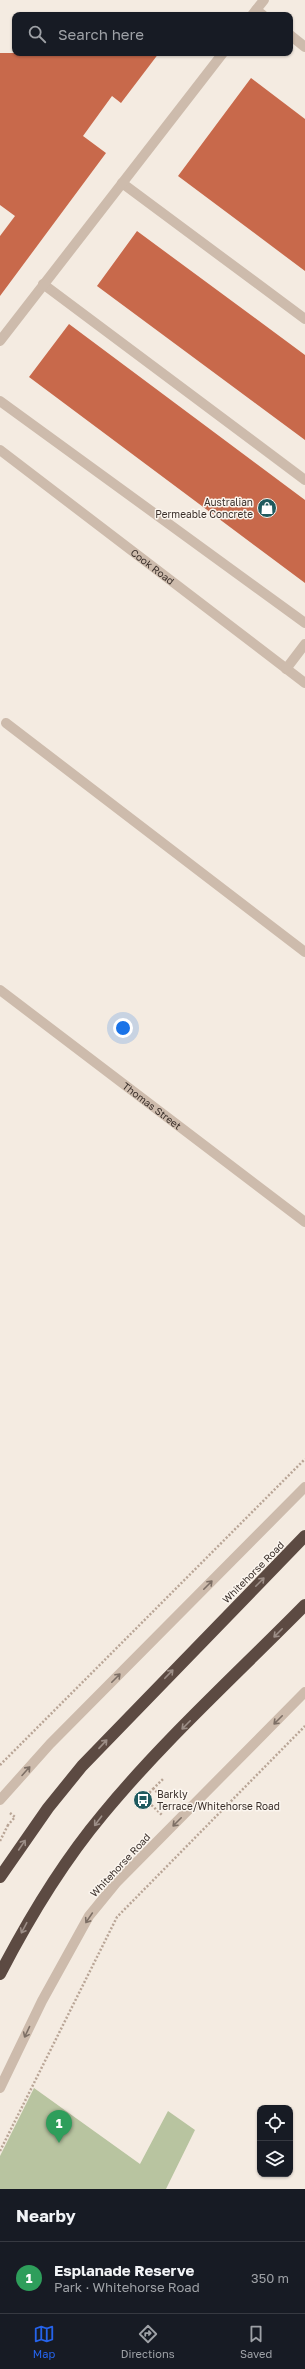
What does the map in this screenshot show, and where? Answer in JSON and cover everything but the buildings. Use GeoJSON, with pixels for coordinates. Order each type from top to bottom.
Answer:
{"type":"FeatureCollection","features":[{"type":"Feature","properties":{"kind":"highway","name":"Whitehorse Road"},"geometry":{"type":"LineString","coordinates":[[0,1877],[48,1808],[82,1766],[305,1536]]}},
{"type":"Feature","properties":{"kind":"highway"},"geometry":{"type":"LineString","coordinates":[[0,1974],[27,1923],[69,1859],[102,1815],[147,1764],[305,1605]]}},
{"type":"Feature","properties":{"kind":"street"},"geometry":{"type":"LineString","coordinates":[[258,12],[264,0]]}},
{"type":"Feature","properties":{"kind":"street"},"geometry":{"type":"LineString","coordinates":[[293,37],[305,47]]}},
{"type":"Feature","properties":{"kind":"street"},"geometry":{"type":"LineString","coordinates":[[0,341],[221,56]]}},
{"type":"Feature","properties":{"kind":"street"},"geometry":{"type":"LineString","coordinates":[[122,183],[305,319]]}},
{"type":"Feature","properties":{"kind":"street"},"geometry":{"type":"LineString","coordinates":[[43,284],[305,480]]}},
{"type":"Feature","properties":{"kind":"street"},"geometry":{"type":"LineString","coordinates":[[0,401],[305,623]]}},
{"type":"Feature","properties":{"kind":"street","name":"Cook Road"},"geometry":{"type":"LineString","coordinates":[[0,450],[305,683]]}},
{"type":"Feature","properties":{"kind":"street"},"geometry":{"type":"LineString","coordinates":[[286,669],[305,644]]}},
{"type":"Feature","properties":{"kind":"street"},"geometry":{"type":"LineString","coordinates":[[6,723],[305,952]]}},
{"type":"Feature","properties":{"kind":"street","name":"Thomas Street"},"geometry":{"type":"LineString","coordinates":[[0,990],[305,1222]]}},
{"type":"Feature","properties":{"kind":"street"},"geometry":{"type":"LineString","coordinates":[[0,1800],[50,1744],[305,1487]]}},
{"type":"Feature","properties":{"kind":"street","name":"Whitehorse Road"},"geometry":{"type":"LineString","coordinates":[[0,2088],[42,2001],[89,1916],[116,1883],[305,1692]]}},
{"type":"Feature","properties":{"kind":"path"},"geometry":{"type":"LineString","coordinates":[[0,1765],[305,1460]]}},
{"type":"Feature","properties":{"kind":"path"},"geometry":{"type":"LineString","coordinates":[[0,2150],[117,1917],[305,1726]]}},
{"type":"Feature","properties":{"kind":"path"},"geometry":{"type":"LineString","coordinates":[[164,1778],[144,1798],[167,1820]]}},
{"type":"Feature","properties":{"kind":"path"},"geometry":{"type":"LineString","coordinates":[[153,1789],[157,1792]]}},
{"type":"Feature","properties":{"kind":"path"},"geometry":{"type":"LineString","coordinates":[[0,1841],[15,1817],[10,1813]]}},
{"type":"Feature","properties":{"kind":"path"},"geometry":{"type":"LineString","coordinates":[[187,1838],[190,1842]]}},
{"type":"Feature","properties":{"kind":"green space"},"geometry":{"type":"Polygon","coordinates":[[[34,2088],[140,2164],[168,2111],[195,2130],[166,2189],[0,2189],[0,2156],[34,2088]]]}},
{"type":"Feature","properties":{"kind":"place","name":"Australian Permeable Concrete"},"geometry":{"type":"Point","coordinates":[267,508]}},
{"type":"Feature","properties":{"kind":"place","name":"Barkly Terrace/Whitehorse Road"},"geometry":{"type":"Point","coordinates":[143,1800]}},
{"type":"Feature","properties":{"kind":"place","name":"Esplanade Reserve"},"geometry":{"type":"Point","coordinates":[59,2143]}}]}
